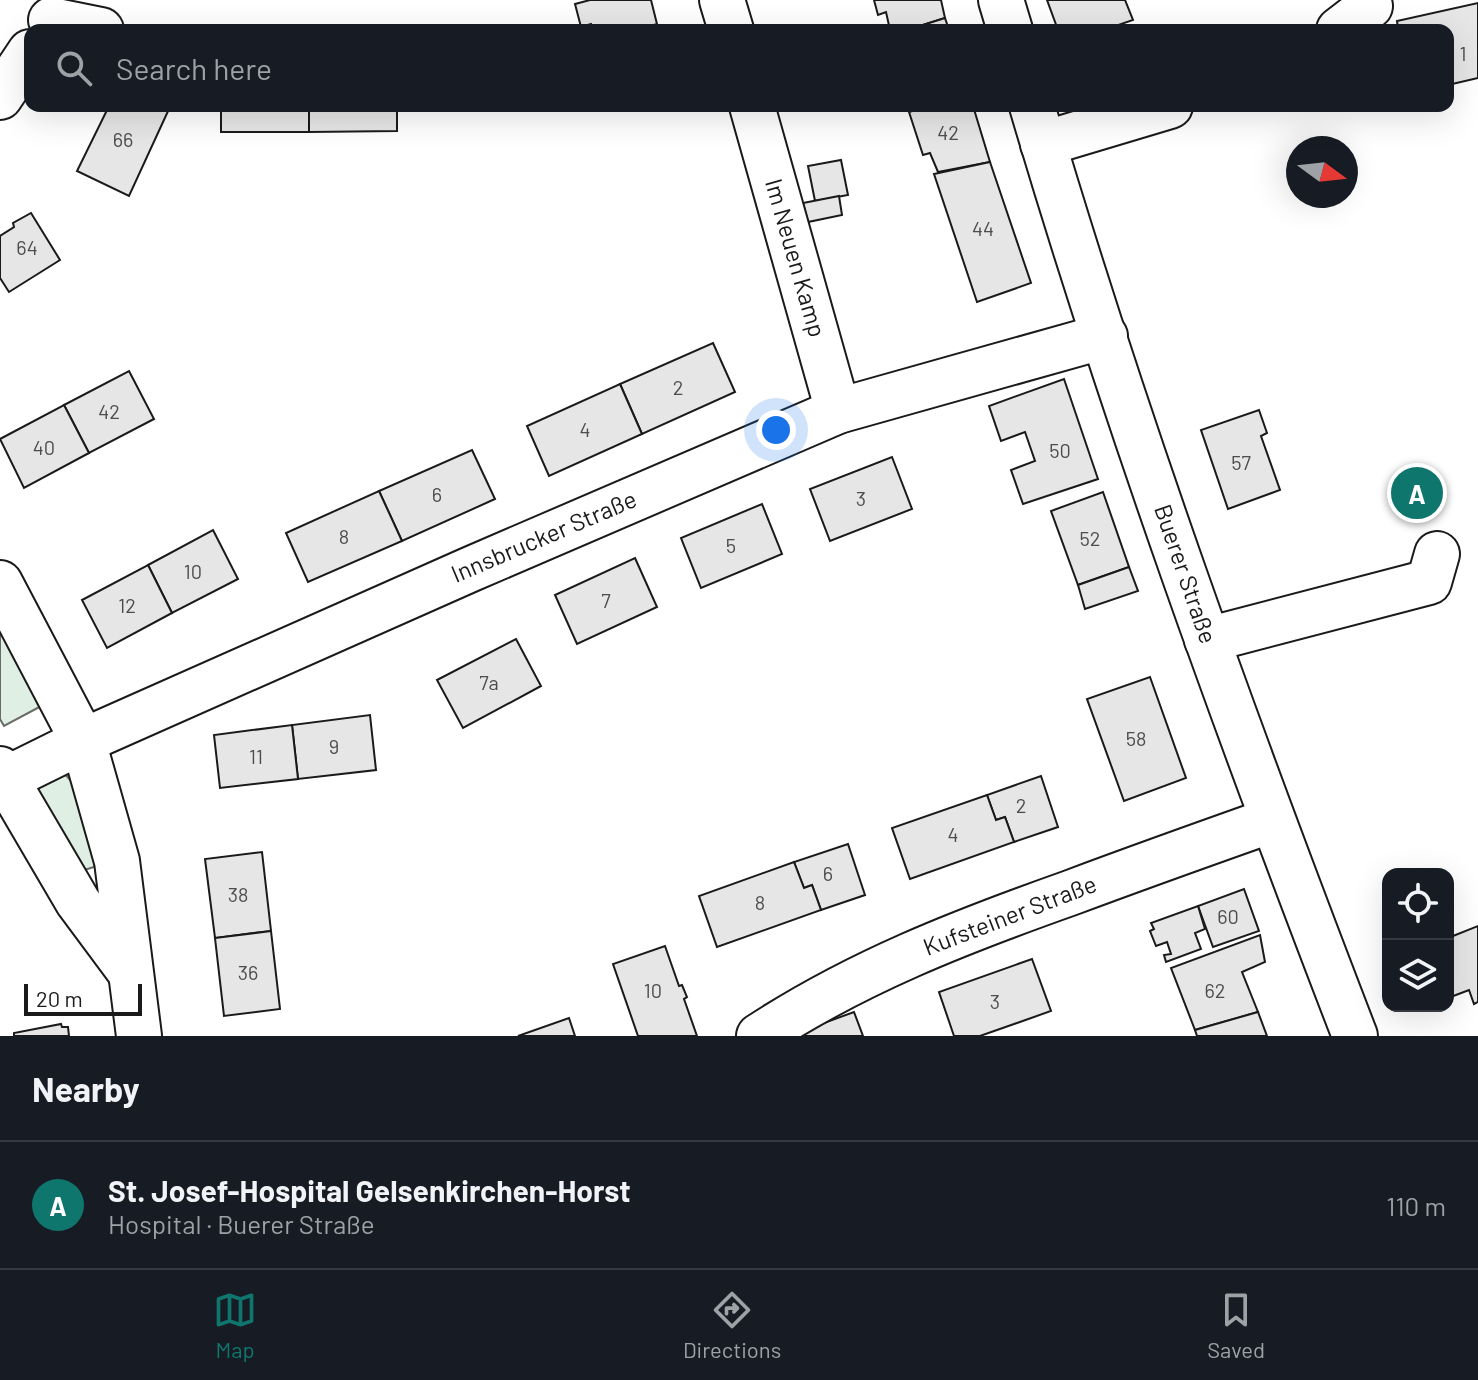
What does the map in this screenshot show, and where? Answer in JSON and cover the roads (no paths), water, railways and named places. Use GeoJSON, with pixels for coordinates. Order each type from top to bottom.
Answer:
{"type":"FeatureCollection","features":[{"type":"Feature","properties":{"kind":"street"},"geometry":{"type":"LineString","coordinates":[[722,0],[729,24]]}},
{"type":"Feature","properties":{"kind":"street"},"geometry":{"type":"LineString","coordinates":[[1001,0],[1008,24]]}},
{"type":"Feature","properties":{"kind":"street"},"geometry":{"type":"LineString","coordinates":[[1347,24],[1370,6],[1368,0]]}},
{"type":"Feature","properties":{"kind":"street"},"geometry":{"type":"LineString","coordinates":[[0,97],[24,59]]}},
{"type":"Feature","properties":{"kind":"street","name":"Im Neuen Kamp"},"geometry":{"type":"LineString","coordinates":[[754,112],[838,411]]}},
{"type":"Feature","properties":{"kind":"street"},"geometry":{"type":"LineString","coordinates":[[1038,125],[1128,112]]}},
{"type":"Feature","properties":{"kind":"street","name":"Buerer Straße"},"geometry":{"type":"LineString","coordinates":[[1038,125],[1207,640],[1355,1036]]}},
{"type":"Feature","properties":{"kind":"street","name":"Innsbrucker Straße"},"geometry":{"type":"LineString","coordinates":[[2,777],[471,569],[838,411],[1105,336]]}},
{"type":"Feature","properties":{"kind":"street"},"geometry":{"type":"LineString","coordinates":[[1207,640],[1429,582],[1437,554]]}},
{"type":"Feature","properties":{"kind":"street"},"geometry":{"type":"LineString","coordinates":[[0,583],[83,741],[117,861],[139,1036]]}},
{"type":"Feature","properties":{"kind":"street"},"geometry":{"type":"LineString","coordinates":[[2,777],[78,902],[131,972]]}},
{"type":"Feature","properties":{"kind":"street","name":"Kufsteiner Straße"},"geometry":{"type":"LineString","coordinates":[[759,1036],[868,972],[971,928],[1272,820]]}},
{"type":"Feature","properties":{"kind":"place","name":"St. Josef-Hospital Gelsenkirchen-Horst"},"geometry":{"type":"Point","coordinates":[1417,493]}}]}
